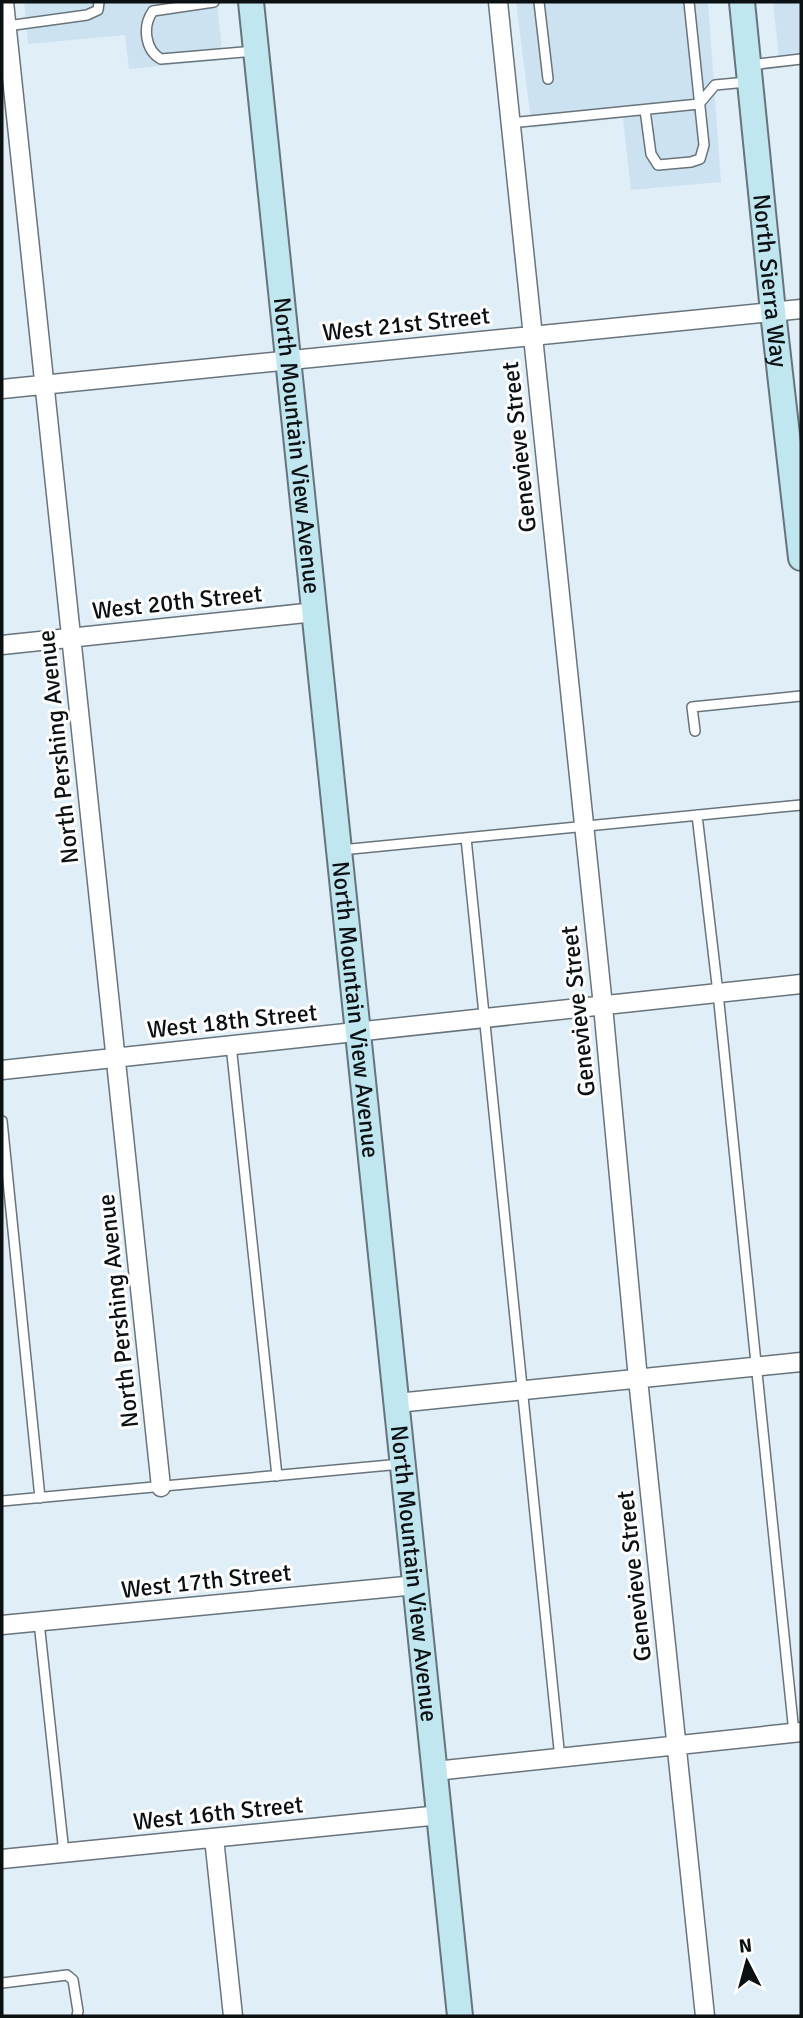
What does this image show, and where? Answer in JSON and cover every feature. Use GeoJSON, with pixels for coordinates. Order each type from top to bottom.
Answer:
{"type":"FeatureCollection","features":[{"type":"Feature","properties":{"kind":"street","name":"North Pershing Avenue"},"geometry":{"type":"LineString","coordinates":[[4,2],[161,1487]]}},
{"type":"Feature","properties":{"kind":"street","name":"North Mountain View Avenue"},"geometry":{"type":"LineString","coordinates":[[251,2],[460,2016]]}},
{"type":"Feature","properties":{"kind":"street","name":"Genevieve Street"},"geometry":{"type":"LineString","coordinates":[[498,2],[705,2016]]}},
{"type":"Feature","properties":{"kind":"street","name":"North Sierra Way"},"geometry":{"type":"LineString","coordinates":[[742,2],[801,558]]}},
{"type":"Feature","properties":{"kind":"street","name":"West 21st Street"},"geometry":{"type":"LineString","coordinates":[[2,389],[801,309]]}},
{"type":"Feature","properties":{"kind":"street","name":"West 20th Street"},"geometry":{"type":"LineString","coordinates":[[2,645],[315,612]]}},
{"type":"Feature","properties":{"kind":"street","name":"West 18th Street"},"geometry":{"type":"LineString","coordinates":[[2,1070],[801,984]]}},
{"type":"Feature","properties":{"kind":"street"},"geometry":{"type":"LineString","coordinates":[[397,1403],[801,1362]]}},
{"type":"Feature","properties":{"kind":"street","name":"West 17th Street"},"geometry":{"type":"LineString","coordinates":[[2,1625],[416,1585]]}},
{"type":"Feature","properties":{"kind":"street"},"geometry":{"type":"LineString","coordinates":[[435,1771],[798,1732]]}},
{"type":"Feature","properties":{"kind":"street","name":"West 16th Street"},"geometry":{"type":"LineString","coordinates":[[2,1859],[440,1815]]}},
{"type":"Feature","properties":{"kind":"street"},"geometry":{"type":"LineString","coordinates":[[214,1838],[233,2016]]}},
{"type":"Feature","properties":{"kind":"lane"},"geometry":{"type":"LineString","coordinates":[[5,23],[87,15],[98,10],[99,2]]}},
{"type":"Feature","properties":{"kind":"lane"},"geometry":{"type":"LineString","coordinates":[[214,2],[153,11],[147,20],[146,31],[149,48],[154,55],[161,60],[256,51]]}},
{"type":"Feature","properties":{"kind":"lane"},"geometry":{"type":"LineString","coordinates":[[540,2],[548,79]]}},
{"type":"Feature","properties":{"kind":"lane"},"geometry":{"type":"LineString","coordinates":[[645,110],[651,153],[658,165],[700,159],[704,145],[689,2]]}},
{"type":"Feature","properties":{"kind":"lane"},"geometry":{"type":"LineString","coordinates":[[510,123],[699,104],[715,85],[801,59]]}},
{"type":"Feature","properties":{"kind":"lane"},"geometry":{"type":"LineString","coordinates":[[695,731],[692,707],[801,696]]}},
{"type":"Feature","properties":{"kind":"lane"},"geometry":{"type":"LineString","coordinates":[[339,851],[801,806]]}},
{"type":"Feature","properties":{"kind":"lane"},"geometry":{"type":"LineString","coordinates":[[697,815],[798,1732]]}},
{"type":"Feature","properties":{"kind":"lane"},"geometry":{"type":"LineString","coordinates":[[466,838],[559,1759]]}},
{"type":"Feature","properties":{"kind":"lane"},"geometry":{"type":"LineString","coordinates":[[231,1045],[277,1476]]}},
{"type":"Feature","properties":{"kind":"lane"},"geometry":{"type":"LineString","coordinates":[[2,1121],[40,1498]]}},
{"type":"Feature","properties":{"kind":"lane"},"geometry":{"type":"LineString","coordinates":[[2,1501],[403,1464]]}},
{"type":"Feature","properties":{"kind":"lane"},"geometry":{"type":"LineString","coordinates":[[39,1622],[64,1853]]}},
{"type":"Feature","properties":{"kind":"lane"},"geometry":{"type":"LineString","coordinates":[[2,1983],[67,1975],[73,1980],[77,2016]]}},
{"type":"Feature","properties":{"kind":"shaded area"},"geometry":{"type":"Polygon","coordinates":[[[24,2],[217,2],[223,60],[129,69],[125,35],[28,44],[24,2]]]}},
{"type":"Feature","properties":{"kind":"shaded area"},"geometry":{"type":"Polygon","coordinates":[[[516,2],[708,2],[721,182],[631,190],[623,118],[532,128],[516,2]]]}},
{"type":"Feature","properties":{"kind":"shaded area"},"geometry":{"type":"Polygon","coordinates":[[[773,2],[801,2],[801,65],[780,67],[773,2]]]}}]}
